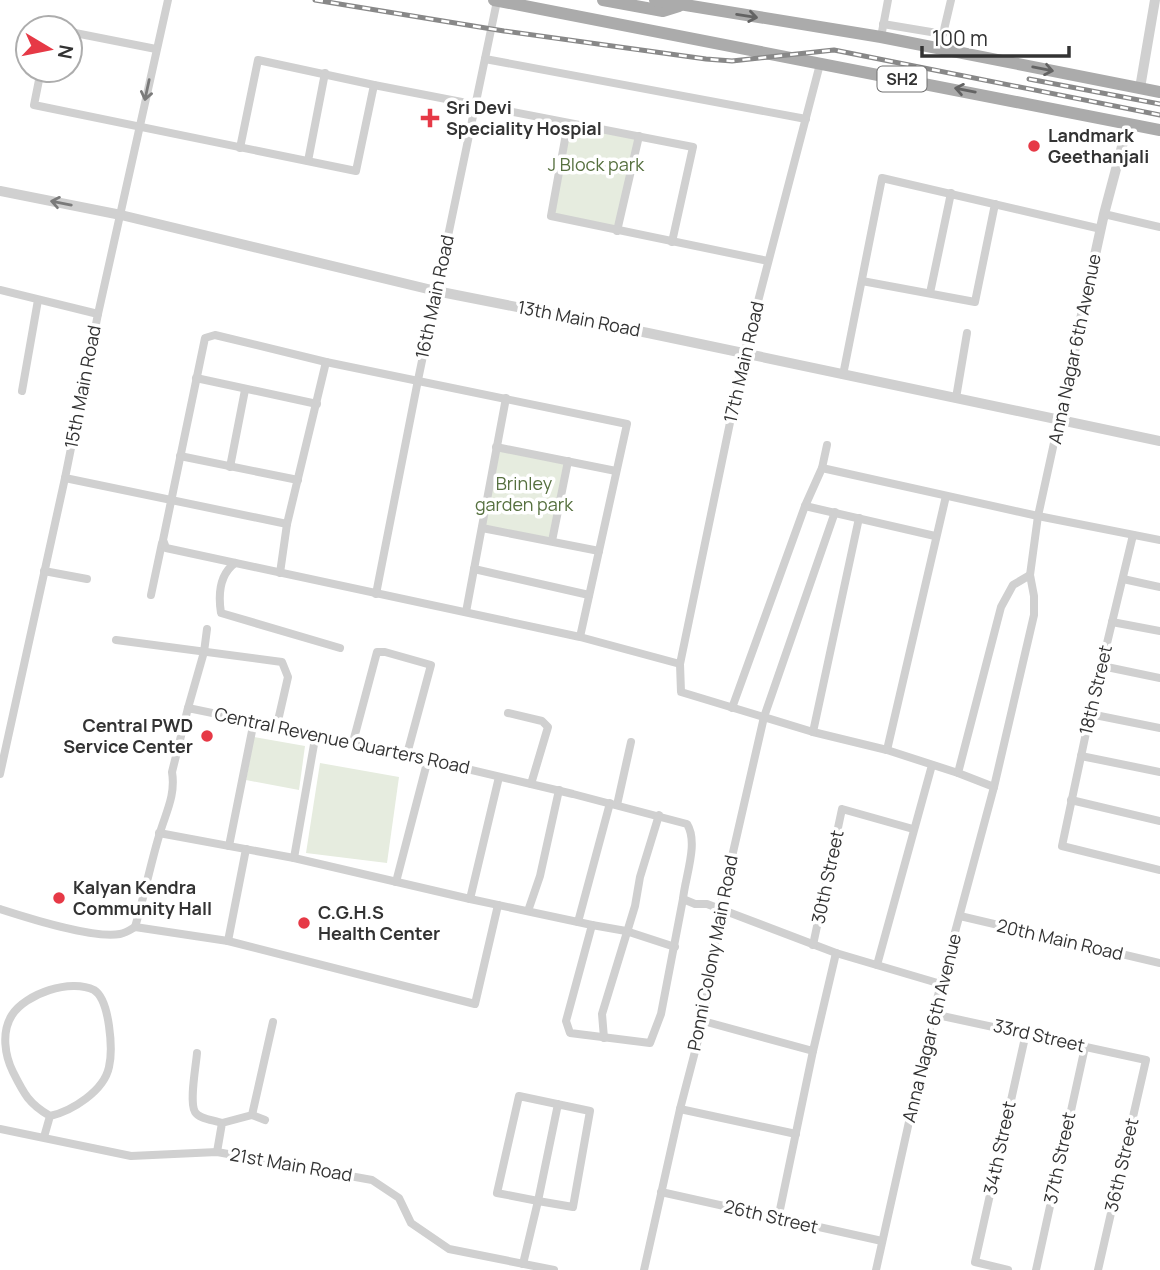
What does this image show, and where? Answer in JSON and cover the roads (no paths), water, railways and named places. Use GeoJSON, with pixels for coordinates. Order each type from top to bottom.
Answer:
{"type":"FeatureCollection","features":[{"type":"Feature","properties":{"kind":"main road"},"geometry":{"type":"LineString","coordinates":[[495,0],[677,36]]}},
{"type":"Feature","properties":{"kind":"main road","name":"SH2"},"geometry":{"type":"LineString","coordinates":[[528,0],[655,24],[677,36],[1160,130]]}},
{"type":"Feature","properties":{"kind":"main road","name":"SH2"},"geometry":{"type":"LineString","coordinates":[[603,0],[663,11],[679,5],[696,4],[882,31],[1160,92]]}},
{"type":"Feature","properties":{"kind":"main road"},"geometry":{"type":"LineString","coordinates":[[655,0],[679,5]]}},
{"type":"Feature","properties":{"kind":"street","name":"15th Main Road"},"geometry":{"type":"LineString","coordinates":[[0,774],[65,478],[97,314],[168,0]]}},
{"type":"Feature","properties":{"kind":"street","name":"16th Main Road"},"geometry":{"type":"LineString","coordinates":[[376,594],[495,0]]}},
{"type":"Feature","properties":{"kind":"street"},"geometry":{"type":"LineString","coordinates":[[888,0],[882,31],[943,34],[951,0]]}},
{"type":"Feature","properties":{"kind":"street"},"geometry":{"type":"LineString","coordinates":[[1140,88],[1155,0]]}},
{"type":"Feature","properties":{"kind":"street"},"geometry":{"type":"LineString","coordinates":[[84,35],[156,49]]}},
{"type":"Feature","properties":{"kind":"street"},"geometry":{"type":"LineString","coordinates":[[485,59],[806,119]]}},
{"type":"Feature","properties":{"kind":"street"},"geometry":{"type":"LineString","coordinates":[[240,148],[258,60],[693,147],[672,242]]}},
{"type":"Feature","properties":{"kind":"street","name":"17th Main Road"},"geometry":{"type":"LineString","coordinates":[[680,664],[744,355],[820,64]]}},
{"type":"Feature","properties":{"kind":"street"},"geometry":{"type":"LineString","coordinates":[[308,161],[325,74]]}},
{"type":"Feature","properties":{"kind":"street"},"geometry":{"type":"LineString","coordinates":[[38,84],[34,105],[356,171],[374,85]]}},
{"type":"Feature","properties":{"kind":"street"},"geometry":{"type":"LineString","coordinates":[[569,123],[551,216],[768,261]]}},
{"type":"Feature","properties":{"kind":"street","name":"Anna Nagar 6th Avenue"},"geometry":{"type":"LineString","coordinates":[[876,1270],[933,1014],[994,787],[1034,615],[1030,575],[1038,516],[1104,214],[1128,124]]}},
{"type":"Feature","properties":{"kind":"street"},"geometry":{"type":"LineString","coordinates":[[617,231],[639,136]]}},
{"type":"Feature","properties":{"kind":"street"},"geometry":{"type":"LineString","coordinates":[[843,375],[882,178],[1101,229]]}},
{"type":"Feature","properties":{"kind":"street","name":"13th Main Road"},"geometry":{"type":"LineString","coordinates":[[0,191],[121,215],[436,291],[1160,441]]}},
{"type":"Feature","properties":{"kind":"street"},"geometry":{"type":"LineString","coordinates":[[930,293],[951,193]]}},
{"type":"Feature","properties":{"kind":"street"},"geometry":{"type":"LineString","coordinates":[[862,281],[975,302],[995,204]]}},
{"type":"Feature","properties":{"kind":"street"},"geometry":{"type":"LineString","coordinates":[[1104,214],[1160,227]]}},
{"type":"Feature","properties":{"kind":"street"},"geometry":{"type":"LineString","coordinates":[[0,290],[97,314]]}},
{"type":"Feature","properties":{"kind":"street"},"geometry":{"type":"LineString","coordinates":[[22,391],[38,300]]}},
{"type":"Feature","properties":{"kind":"street"},"geometry":{"type":"LineString","coordinates":[[956,398],[967,333]]}},
{"type":"Feature","properties":{"kind":"street"},"geometry":{"type":"LineString","coordinates":[[151,595],[203,341],[211,335],[326,362],[627,424],[580,637]]}},
{"type":"Feature","properties":{"kind":"street"},"geometry":{"type":"LineString","coordinates":[[280,573],[287,524],[326,362]]}},
{"type":"Feature","properties":{"kind":"street"},"geometry":{"type":"LineString","coordinates":[[196,378],[317,404]]}},
{"type":"Feature","properties":{"kind":"street"},"geometry":{"type":"LineString","coordinates":[[230,467],[245,390]]}},
{"type":"Feature","properties":{"kind":"street"},"geometry":{"type":"LineString","coordinates":[[466,612],[506,398]]}},
{"type":"Feature","properties":{"kind":"street"},"geometry":{"type":"LineString","coordinates":[[732,708],[822,468],[827,445]]}},
{"type":"Feature","properties":{"kind":"street"},"geometry":{"type":"LineString","coordinates":[[496,447],[616,471]]}},
{"type":"Feature","properties":{"kind":"street"},"geometry":{"type":"LineString","coordinates":[[180,456],[298,480]]}},
{"type":"Feature","properties":{"kind":"street"},"geometry":{"type":"LineString","coordinates":[[552,541],[568,461]]}},
{"type":"Feature","properties":{"kind":"street"},"geometry":{"type":"LineString","coordinates":[[822,468],[1160,540]]}},
{"type":"Feature","properties":{"kind":"street"},"geometry":{"type":"LineString","coordinates":[[65,478],[287,524]]}},
{"type":"Feature","properties":{"kind":"street"},"geometry":{"type":"LineString","coordinates":[[887,750],[946,496]]}},
{"type":"Feature","properties":{"kind":"street"},"geometry":{"type":"LineString","coordinates":[[806,506],[935,536]]}},
{"type":"Feature","properties":{"kind":"street","name":"Ponni Colony Main Road"},"geometry":{"type":"LineString","coordinates":[[644,1270],[703,1021],[720,909],[764,718],[835,512]]}},
{"type":"Feature","properties":{"kind":"street"},"geometry":{"type":"LineString","coordinates":[[813,732],[859,518]]}},
{"type":"Feature","properties":{"kind":"street"},"geometry":{"type":"LineString","coordinates":[[482,528],[599,551]]}},
{"type":"Feature","properties":{"kind":"street","name":"18th Street"},"geometry":{"type":"LineString","coordinates":[[1133,535],[1070,800],[1062,846],[1160,870]]}},
{"type":"Feature","properties":{"kind":"street"},"geometry":{"type":"LineString","coordinates":[[162,543],[169,549],[580,637],[680,664],[681,692],[813,732],[887,750],[994,787]]}},
{"type":"Feature","properties":{"kind":"street"},"geometry":{"type":"LineString","coordinates":[[235,563],[227,569],[218,594],[221,613],[340,648]]}},
{"type":"Feature","properties":{"kind":"street"},"geometry":{"type":"LineString","coordinates":[[474,569],[589,594]]}},
{"type":"Feature","properties":{"kind":"street"},"geometry":{"type":"LineString","coordinates":[[44,571],[87,579]]}},
{"type":"Feature","properties":{"kind":"street"},"geometry":{"type":"LineString","coordinates":[[958,773],[1001,607],[1013,585],[1030,575]]}},
{"type":"Feature","properties":{"kind":"street"},"geometry":{"type":"LineString","coordinates":[[1123,579],[1160,587]]}},
{"type":"Feature","properties":{"kind":"street"},"geometry":{"type":"LineString","coordinates":[[1112,622],[1160,631]]}},
{"type":"Feature","properties":{"kind":"street"},"geometry":{"type":"LineString","coordinates":[[135,927],[159,834],[170,804],[174,783],[172,772],[204,652],[207,629]]}},
{"type":"Feature","properties":{"kind":"street"},"geometry":{"type":"LineString","coordinates":[[117,640],[282,662],[288,677],[277,725]]}},
{"type":"Feature","properties":{"kind":"street"},"geometry":{"type":"LineString","coordinates":[[353,742],[377,652],[385,652],[431,665],[407,754]]}},
{"type":"Feature","properties":{"kind":"street"},"geometry":{"type":"LineString","coordinates":[[1102,666],[1160,678]]}},
{"type":"Feature","properties":{"kind":"street","name":"Central Revenue Quarters Road"},"geometry":{"type":"LineString","coordinates":[[188,708],[407,754],[687,824],[693,852],[685,877],[683,899]]}},
{"type":"Feature","properties":{"kind":"street"},"geometry":{"type":"LineString","coordinates":[[508,713],[542,721],[548,727],[531,784]]}},
{"type":"Feature","properties":{"kind":"street"},"geometry":{"type":"LineString","coordinates":[[1090,714],[1160,729]]}},
{"type":"Feature","properties":{"kind":"street"},"geometry":{"type":"LineString","coordinates":[[229,846],[254,720]]}},
{"type":"Feature","properties":{"kind":"street"},"geometry":{"type":"LineString","coordinates":[[294,858],[316,733]]}},
{"type":"Feature","properties":{"kind":"street"},"geometry":{"type":"LineString","coordinates":[[578,922],[631,742]]}},
{"type":"Feature","properties":{"kind":"street"},"geometry":{"type":"LineString","coordinates":[[1080,757],[1160,772]]}},
{"type":"Feature","properties":{"kind":"street"},"geometry":{"type":"LineString","coordinates":[[396,882],[428,759]]}},
{"type":"Feature","properties":{"kind":"street"},"geometry":{"type":"LineString","coordinates":[[877,965],[932,765]]}},
{"type":"Feature","properties":{"kind":"street"},"geometry":{"type":"LineString","coordinates":[[470,899],[499,777]]}},
{"type":"Feature","properties":{"kind":"street"},"geometry":{"type":"LineString","coordinates":[[528,911],[540,876],[555,790]]}},
{"type":"Feature","properties":{"kind":"street"},"geometry":{"type":"LineString","coordinates":[[1070,800],[1160,821]]}},
{"type":"Feature","properties":{"kind":"street","name":"30th Street"},"geometry":{"type":"LineString","coordinates":[[813,944],[842,809],[913,829]]}},
{"type":"Feature","properties":{"kind":"street"},"geometry":{"type":"LineString","coordinates":[[604,1038],[602,1014],[659,815]]}},
{"type":"Feature","properties":{"kind":"street"},"geometry":{"type":"LineString","coordinates":[[159,834],[294,858],[470,899],[626,931],[675,947]]}},
{"type":"Feature","properties":{"kind":"street"},"geometry":{"type":"LineString","coordinates":[[228,941],[246,849]]}},
{"type":"Feature","properties":{"kind":"street"},"geometry":{"type":"LineString","coordinates":[[592,925],[566,1021],[570,1033],[650,1043],[660,1014],[683,899],[720,909],[836,953],[941,984]]}},
{"type":"Feature","properties":{"kind":"street"},"geometry":{"type":"LineString","coordinates":[[0,909],[30,919],[104,936],[123,934],[135,927],[228,941],[475,1004],[498,905]]}},
{"type":"Feature","properties":{"kind":"street","name":"20th Main Road"},"geometry":{"type":"LineString","coordinates":[[960,916],[1160,963]]}},
{"type":"Feature","properties":{"kind":"street"},"geometry":{"type":"LineString","coordinates":[[778,1219],[836,953]]}},
{"type":"Feature","properties":{"kind":"street"},"geometry":{"type":"LineString","coordinates":[[59,987],[94,990],[102,998],[107,1018],[111,1052],[108,1070],[101,1084],[79,1104],[67,1112],[50,1116],[28,1100],[10,1065],[6,1031],[11,1016],[23,1003],[49,990],[59,987]]}},
{"type":"Feature","properties":{"kind":"street","name":"33rd Street"},"geometry":{"type":"LineString","coordinates":[[933,1014],[1146,1060]]}},
{"type":"Feature","properties":{"kind":"street"},"geometry":{"type":"LineString","coordinates":[[703,1021],[813,1051]]}},
{"type":"Feature","properties":{"kind":"street"},"geometry":{"type":"LineString","coordinates":[[252,1115],[273,1022]]}},
{"type":"Feature","properties":{"kind":"street","name":"34th Street"},"geometry":{"type":"LineString","coordinates":[[1008,1270],[975,1262],[1026,1033]]}},
{"type":"Feature","properties":{"kind":"street","name":"37th Street"},"geometry":{"type":"LineString","coordinates":[[1036,1270],[1085,1047]]}},
{"type":"Feature","properties":{"kind":"street"},"geometry":{"type":"LineString","coordinates":[[197,1053],[192,1102],[194,1112],[200,1117],[222,1123],[252,1115],[265,1120]]}},
{"type":"Feature","properties":{"kind":"street","name":"36th Street"},"geometry":{"type":"LineString","coordinates":[[1098,1270],[1146,1060]]}},
{"type":"Feature","properties":{"kind":"street"},"geometry":{"type":"LineString","coordinates":[[519,1096],[590,1111],[573,1207],[538,1201],[497,1193],[519,1096]]}},
{"type":"Feature","properties":{"kind":"street"},"geometry":{"type":"LineString","coordinates":[[523,1264],[558,1104]]}},
{"type":"Feature","properties":{"kind":"street"},"geometry":{"type":"LineString","coordinates":[[680,1109],[796,1134]]}},
{"type":"Feature","properties":{"kind":"street"},"geometry":{"type":"LineString","coordinates":[[44,1137],[50,1116]]}},
{"type":"Feature","properties":{"kind":"street"},"geometry":{"type":"LineString","coordinates":[[217,1152],[222,1123]]}},
{"type":"Feature","properties":{"kind":"street","name":"21st Main Road"},"geometry":{"type":"LineString","coordinates":[[0,1129],[131,1156],[217,1152],[372,1180],[399,1198],[411,1223],[449,1249],[554,1270]]}},
{"type":"Feature","properties":{"kind":"street","name":"26th Street"},"geometry":{"type":"LineString","coordinates":[[661,1192],[882,1241]]}},
{"type":"Feature","properties":{"kind":"railway"},"geometry":{"type":"LineString","coordinates":[[315,0],[504,31],[706,59],[732,61],[834,50],[1160,115]]}},
{"type":"Feature","properties":{"kind":"railway"},"geometry":{"type":"LineString","coordinates":[[1029,79],[1160,104]]}},
{"type":"Feature","properties":{"kind":"place","name":"Sri Devi Speciality Hospial"},"geometry":{"type":"Point","coordinates":[430,118]}},
{"type":"Feature","properties":{"kind":"place","name":"Landmark Geethanjali"},"geometry":{"type":"Point","coordinates":[1034,146]}},
{"type":"Feature","properties":{"kind":"place","name":"Central PWD Service Center"},"geometry":{"type":"Point","coordinates":[207,736]}},
{"type":"Feature","properties":{"kind":"place","name":"Kalyan Kendra Community Hall"},"geometry":{"type":"Point","coordinates":[59,898]}},
{"type":"Feature","properties":{"kind":"place","name":"C.G.H.S Health Center"},"geometry":{"type":"Point","coordinates":[304,923]}},
{"type":"Feature","properties":{"kind":"park label","name":"J Block park"},"geometry":{"type":"Point","coordinates":[596,165]}},
{"type":"Feature","properties":{"kind":"park label","name":"Brinley garden park"},"geometry":{"type":"Point","coordinates":[524,494]}}]}
